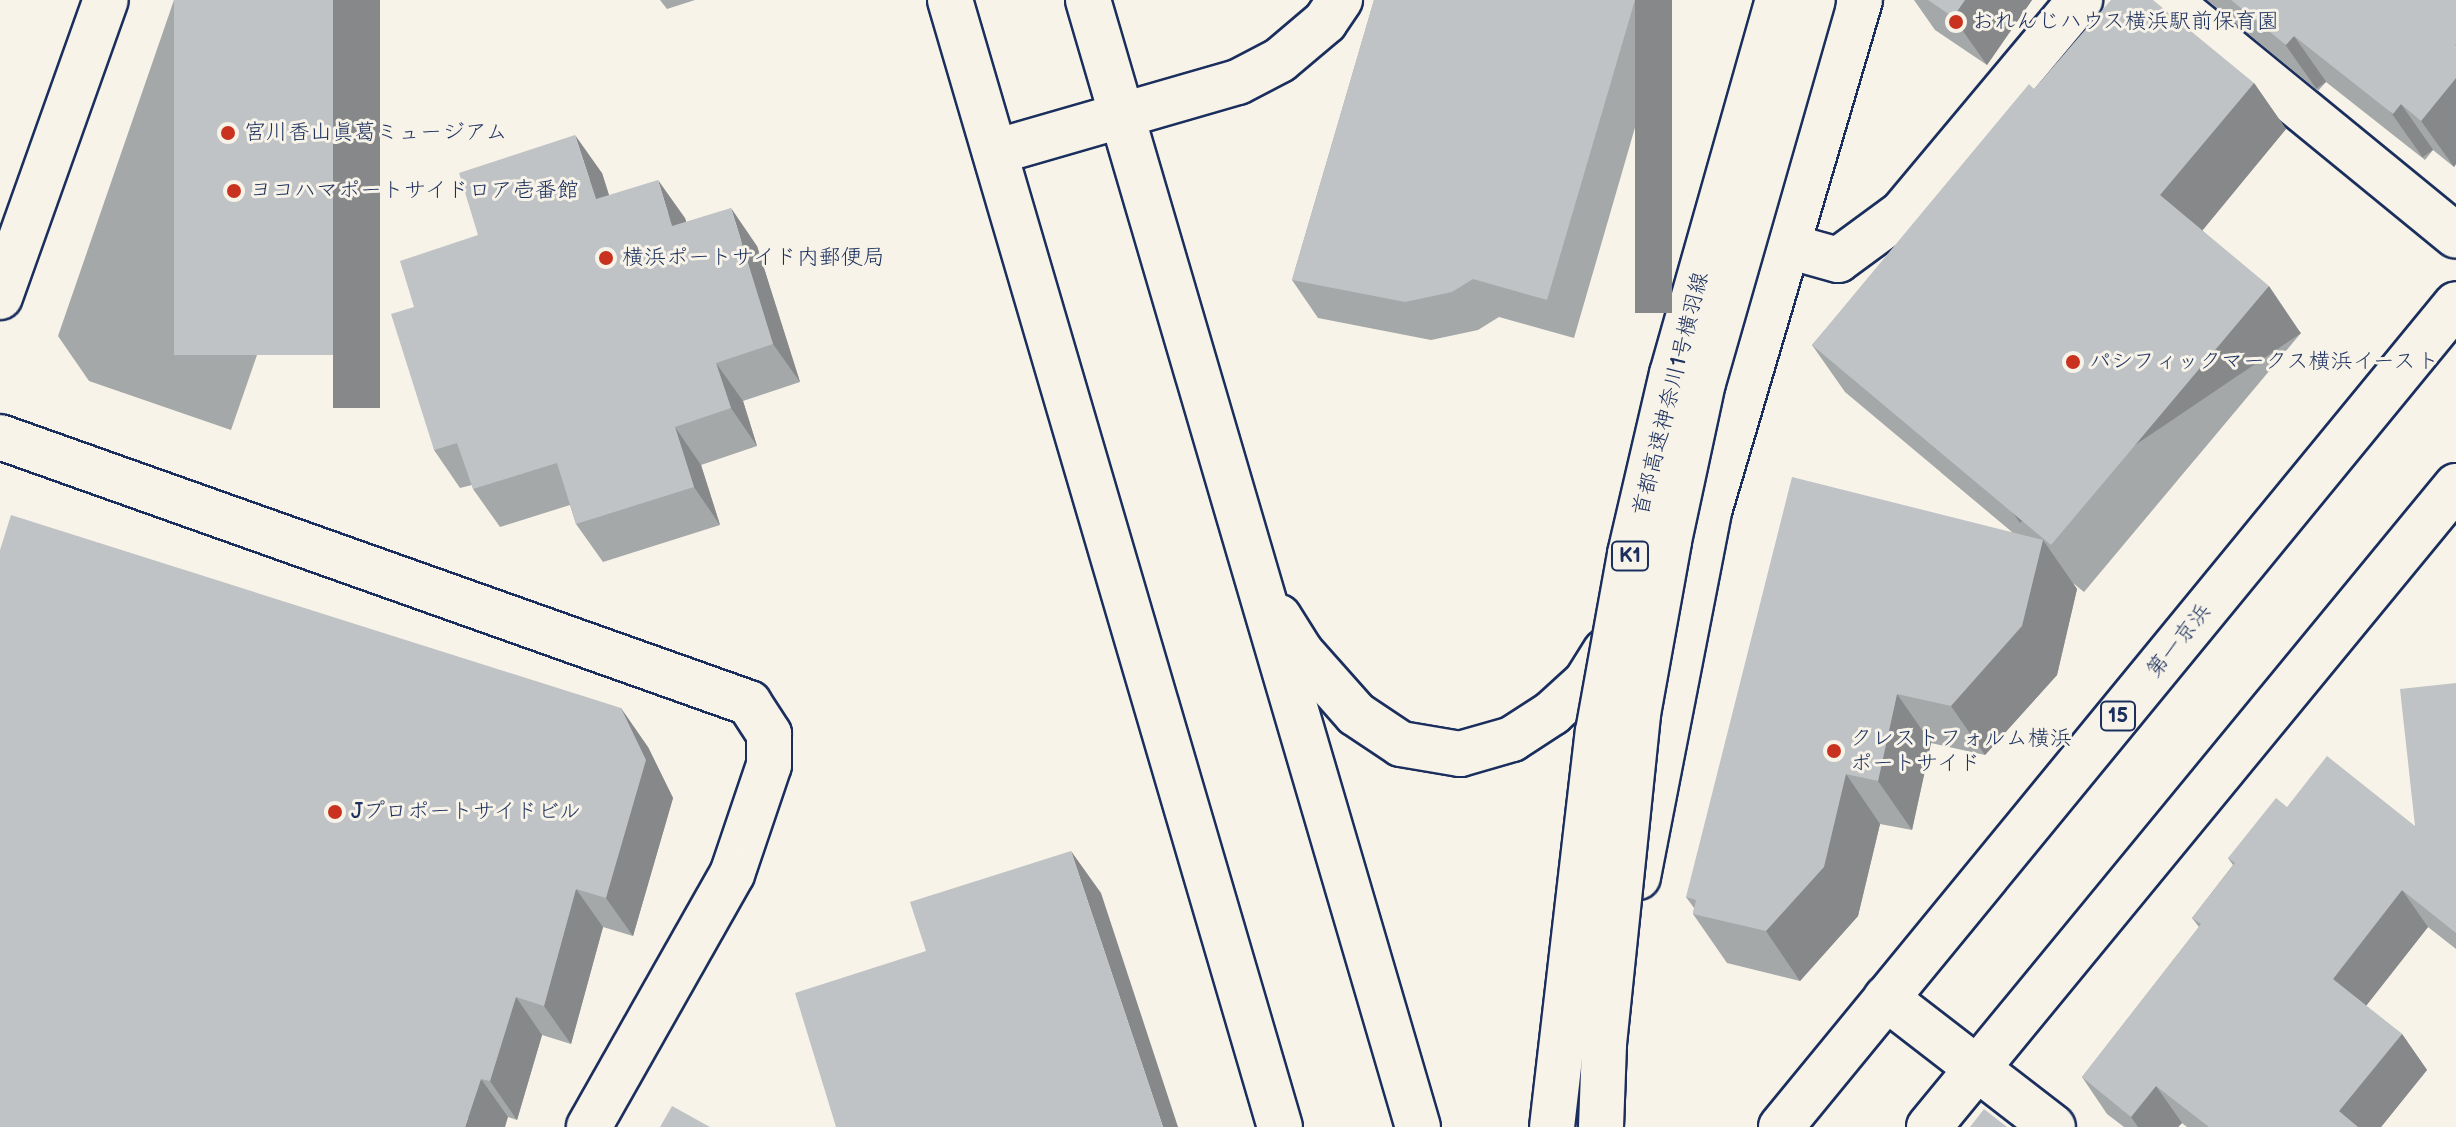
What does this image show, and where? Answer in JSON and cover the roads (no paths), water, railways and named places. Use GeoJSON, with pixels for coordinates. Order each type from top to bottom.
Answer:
{"type":"FeatureCollection","features":[{"type":"Feature","properties":{"kind":"main road"},"geometry":{"type":"LineString","coordinates":[[0,297],[106,0]]}},
{"type":"Feature","properties":{"kind":"main road"},"geometry":{"type":"LineString","coordinates":[[950,0],[1280,1127]]}},
{"type":"Feature","properties":{"kind":"main road"},"geometry":{"type":"LineString","coordinates":[[1088,0],[1418,1127]]}},
{"type":"Feature","properties":{"kind":"main road"},"geometry":{"type":"LineString","coordinates":[[995,152],[1238,82],[1280,60],[1325,22],[1340,0]]}},
{"type":"Feature","properties":{"kind":"main road"},"geometry":{"type":"LineString","coordinates":[[1642,856],[1616,791],[1604,731],[1605,651],[1667,375],[1772,0]]}},
{"type":"Feature","properties":{"kind":"main road","name":"首都高速神奈川1号横羽線"},"geometry":{"type":"LineString","coordinates":[[1552,1127],[1598,732],[1630,554],[1672,374],[1778,0]]}},
{"type":"Feature","properties":{"kind":"main road","name":"首都高速神奈川1号横羽線"},"geometry":{"type":"LineString","coordinates":[[1601,1127],[1604,1044],[1637,729],[1669,541],[1703,383],[1813,0]]}},
{"type":"Feature","properties":{"kind":"main road"},"geometry":{"type":"LineString","coordinates":[[1581,1127],[1598,1075],[1710,508],[1860,0]]}},
{"type":"Feature","properties":{"kind":"main road"},"geometry":{"type":"LineString","coordinates":[[1788,246],[1838,260],[1902,213],[2080,0]]}},
{"type":"Feature","properties":{"kind":"main road"},"geometry":{"type":"LineString","coordinates":[[2168,0],[2456,236]]}},
{"type":"Feature","properties":{"kind":"main road","name":"第一京浜"},"geometry":{"type":"LineString","coordinates":[[1781,1127],[2456,304]]}},
{"type":"Feature","properties":{"kind":"main road"},"geometry":{"type":"LineString","coordinates":[[0,437],[749,703],[769,734],[769,765],[732,874],[589,1127]]}},
{"type":"Feature","properties":{"kind":"main road"},"geometry":{"type":"LineString","coordinates":[[1929,1127],[2456,486]]}},
{"type":"Feature","properties":{"kind":"main road"},"geometry":{"type":"LineString","coordinates":[[1257,581],[1301,652],[1356,714],[1401,744],[1460,754],[1512,739],[1586,682],[1605,651]]}},
{"type":"Feature","properties":{"kind":"main road"},"geometry":{"type":"LineString","coordinates":[[1886,998],[2053,1127]]}},
{"type":"Feature","properties":{"kind":"place","name":"おれんじハウス横浜駅前保育園"},"geometry":{"type":"Point","coordinates":[1956,22]}},
{"type":"Feature","properties":{"kind":"place","name":"宮川香山眞葛ミュージアム"},"geometry":{"type":"Point","coordinates":[228,133]}},
{"type":"Feature","properties":{"kind":"place","name":"ヨコハマポートサイドロア壱番館"},"geometry":{"type":"Point","coordinates":[234,191]}},
{"type":"Feature","properties":{"kind":"place","name":"横浜ポートサイド内郵便局"},"geometry":{"type":"Point","coordinates":[606,258]}},
{"type":"Feature","properties":{"kind":"place","name":"パシフィックマークス横浜イースト"},"geometry":{"type":"Point","coordinates":[2073,362]}},
{"type":"Feature","properties":{"kind":"place","name":"クレストフォルム横浜 ポートサイド"},"geometry":{"type":"Point","coordinates":[1834,751]}},
{"type":"Feature","properties":{"kind":"place","name":"Jプロポートサイドビル"},"geometry":{"type":"Point","coordinates":[335,812]}}]}
